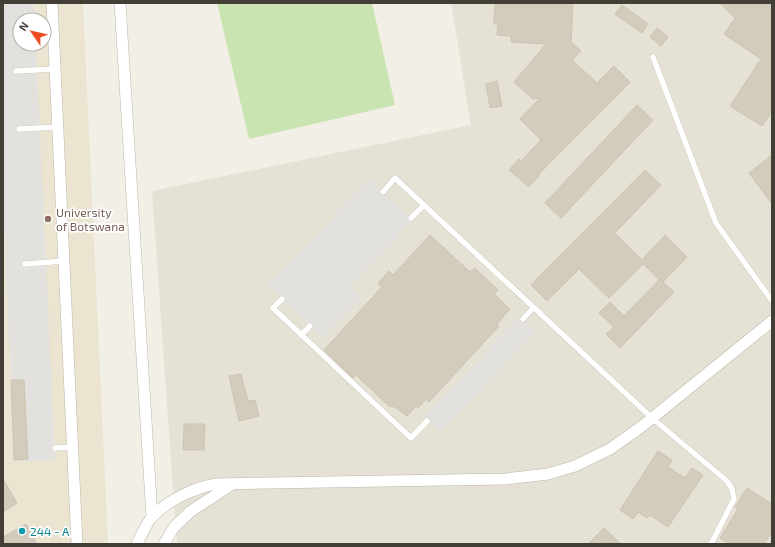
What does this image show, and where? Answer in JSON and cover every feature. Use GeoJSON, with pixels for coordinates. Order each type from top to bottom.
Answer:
{"type":"FeatureCollection","features":[{"type":"Feature","properties":{"kind":"street"},"geometry":{"type":"LineString","coordinates":[[52,3],[77,544]]}},
{"type":"Feature","properties":{"kind":"street"},"geometry":{"type":"LineString","coordinates":[[120,3],[152,517]]}},
{"type":"Feature","properties":{"kind":"street"},"geometry":{"type":"LineString","coordinates":[[137,544],[152,517],[174,499],[204,486],[216,484],[232,485],[505,479],[548,474],[575,466],[610,449],[652,418],[772,321]]}},
{"type":"Feature","properties":{"kind":"street"},"geometry":{"type":"LineString","coordinates":[[164,544],[174,527],[191,511],[232,485]]}},
{"type":"Feature","properties":{"kind":"lane"},"geometry":{"type":"LineString","coordinates":[[653,57],[716,223],[772,301]]}},
{"type":"Feature","properties":{"kind":"lane"},"geometry":{"type":"LineString","coordinates":[[16,71],[55,69]]}},
{"type":"Feature","properties":{"kind":"lane"},"geometry":{"type":"LineString","coordinates":[[19,129],[58,127]]}},
{"type":"Feature","properties":{"kind":"lane"},"geometry":{"type":"LineString","coordinates":[[383,192],[395,178],[652,418],[726,481],[732,489],[734,500],[711,544]]}},
{"type":"Feature","properties":{"kind":"lane"},"geometry":{"type":"LineString","coordinates":[[411,218],[424,205]]}},
{"type":"Feature","properties":{"kind":"lane"},"geometry":{"type":"LineString","coordinates":[[25,264],[64,262]]}},
{"type":"Feature","properties":{"kind":"lane"},"geometry":{"type":"LineString","coordinates":[[282,299],[272,308],[411,438],[427,421]]}},
{"type":"Feature","properties":{"kind":"lane"},"geometry":{"type":"LineString","coordinates":[[524,319],[533,308]]}},
{"type":"Feature","properties":{"kind":"lane"},"geometry":{"type":"LineString","coordinates":[[301,335],[310,326]]}},
{"type":"Feature","properties":{"kind":"lane"},"geometry":{"type":"LineString","coordinates":[[55,448],[72,447]]}},
{"type":"Feature","properties":{"kind":"shaded area","name":"University of Botswana"},"geometry":{"type":"Polygon","coordinates":[[[3,3],[83,3],[108,544],[3,544],[3,3]]]}},
{"type":"Feature","properties":{"kind":"shaded area"},"geometry":{"type":"Polygon","coordinates":[[[3,3],[34,3],[35,12],[12,12],[12,52],[36,52],[55,460],[15,462],[3,210],[3,3]]]}},
{"type":"Feature","properties":{"kind":"shaded area"},"geometry":{"type":"Polygon","coordinates":[[[451,3],[772,3],[772,544],[177,544],[152,191],[471,125],[451,3]]]}},
{"type":"Feature","properties":{"kind":"shaded area"},"geometry":{"type":"Polygon","coordinates":[[[369,179],[413,220],[351,286],[361,297],[323,338],[268,286],[369,179]]]}},
{"type":"Feature","properties":{"kind":"shaded area"},"geometry":{"type":"Polygon","coordinates":[[[520,316],[536,331],[440,433],[424,418],[520,316]]]}},
{"type":"Feature","properties":{"kind":"green space"},"geometry":{"type":"Polygon","coordinates":[[[217,3],[372,3],[395,105],[249,139],[217,3]]]}},
{"type":"Feature","properties":{"kind":"building"},"geometry":{"type":"Polygon","coordinates":[[[495,3],[573,3],[571,42],[581,51],[572,60],[597,83],[614,66],[630,82],[538,175],[539,176],[529,187],[509,170],[519,159],[521,161],[541,140],[520,119],[540,98],[533,99],[514,82],[546,44],[511,42],[511,36],[497,35],[498,24],[494,24],[495,3]]]}},
{"type":"Feature","properties":{"kind":"building"},"geometry":{"type":"Polygon","coordinates":[[[720,3],[772,3],[772,112],[762,126],[730,106],[761,59],[724,34],[735,18],[720,3]]]}},
{"type":"Feature","properties":{"kind":"building"},"geometry":{"type":"Polygon","coordinates":[[[622,5],[648,24],[642,33],[615,14],[622,5]]]}},
{"type":"Feature","properties":{"kind":"building"},"geometry":{"type":"Polygon","coordinates":[[[657,28],[668,37],[661,46],[650,37],[657,28]]]}},
{"type":"Feature","properties":{"kind":"building"},"geometry":{"type":"Polygon","coordinates":[[[497,81],[502,106],[490,108],[486,84],[497,81]]]}},
{"type":"Feature","properties":{"kind":"building"},"geometry":{"type":"Polygon","coordinates":[[[637,105],[653,120],[561,218],[545,203],[637,105]]]}},
{"type":"Feature","properties":{"kind":"building"},"geometry":{"type":"Polygon","coordinates":[[[772,155],[772,204],[749,173],[772,155]]]}},
{"type":"Feature","properties":{"kind":"building"},"geometry":{"type":"Polygon","coordinates":[[[645,170],[661,185],[615,233],[642,260],[665,235],[687,257],[663,282],[674,292],[620,348],[606,334],[614,327],[599,313],[610,302],[624,316],[659,280],[643,264],[609,298],[579,269],[547,301],[531,285],[645,170]]]}},
{"type":"Feature","properties":{"kind":"building"},"geometry":{"type":"Polygon","coordinates":[[[430,235],[470,272],[475,268],[498,290],[494,294],[510,309],[497,324],[499,326],[429,402],[426,399],[418,408],[416,406],[407,416],[393,406],[390,407],[356,375],[353,378],[324,350],[382,287],[378,283],[389,271],[393,275],[430,235]]]}},
{"type":"Feature","properties":{"kind":"building"},"geometry":{"type":"Polygon","coordinates":[[[241,374],[248,401],[255,400],[259,416],[239,421],[229,376],[241,374]]]}},
{"type":"Feature","properties":{"kind":"building"},"geometry":{"type":"Polygon","coordinates":[[[11,380],[24,380],[28,459],[14,460],[11,380]]]}},
{"type":"Feature","properties":{"kind":"building"},"geometry":{"type":"Polygon","coordinates":[[[184,424],[205,424],[204,450],[183,450],[184,424]]]}},
{"type":"Feature","properties":{"kind":"building"},"geometry":{"type":"Polygon","coordinates":[[[658,451],[672,460],[668,467],[685,478],[692,468],[703,475],[668,527],[650,515],[647,518],[638,512],[633,519],[620,510],[658,451]]]}},
{"type":"Feature","properties":{"kind":"building"},"geometry":{"type":"Polygon","coordinates":[[[3,479],[17,503],[3,512],[3,479]]]}},
{"type":"Feature","properties":{"kind":"building"},"geometry":{"type":"Polygon","coordinates":[[[747,488],[772,504],[772,532],[764,544],[729,544],[720,538],[738,509],[735,507],[747,488]]]}},
{"type":"Feature","properties":{"kind":"building","name":"244 - A"},"geometry":{"type":"Polygon","coordinates":[[[26,524],[37,544],[3,544],[3,537],[26,524]]]}},
{"type":"Feature","properties":{"kind":"building"},"geometry":{"type":"Polygon","coordinates":[[[604,528],[621,544],[588,544],[604,528]]]}},
{"type":"Feature","properties":{"kind":"place","name":"University of Botswana"},"geometry":{"type":"Point","coordinates":[48,219]}},
{"type":"Feature","properties":{"kind":"place","name":"244 - A"},"geometry":{"type":"Point","coordinates":[22,531]}}]}
